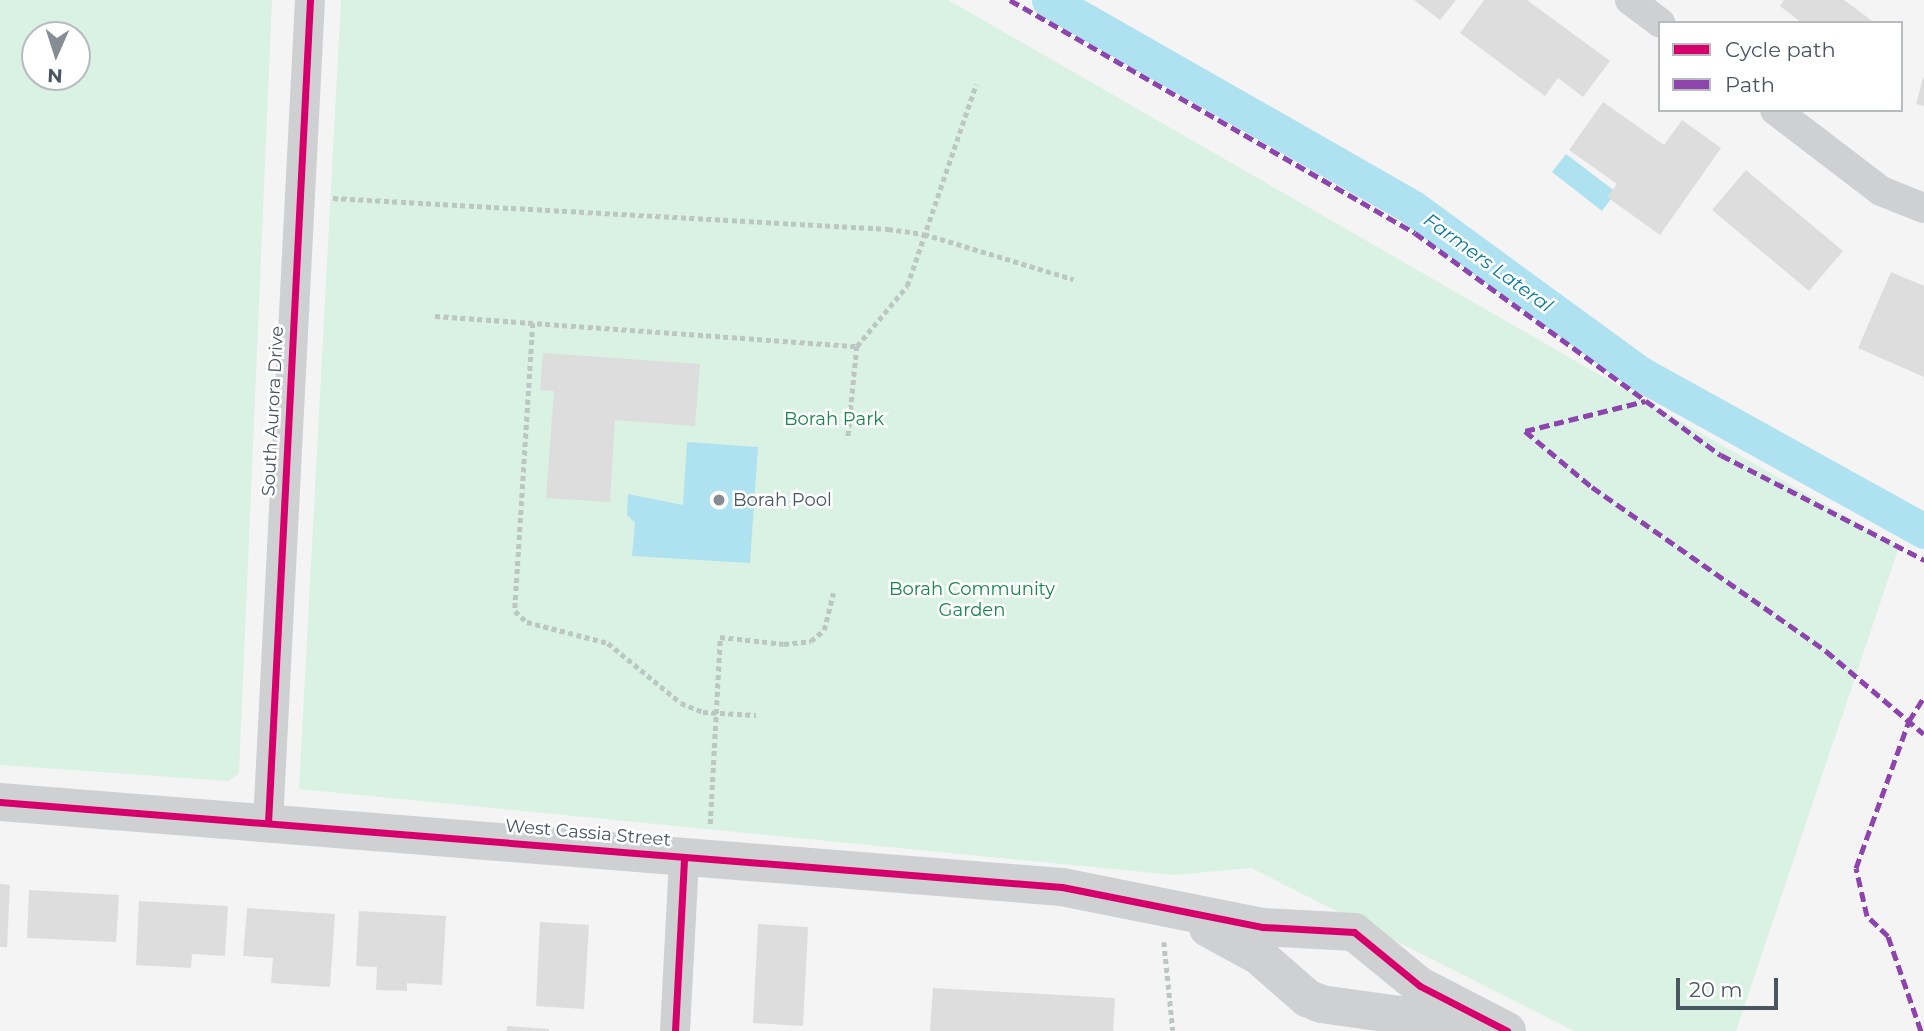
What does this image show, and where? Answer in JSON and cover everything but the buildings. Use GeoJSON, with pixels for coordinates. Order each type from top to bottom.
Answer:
{"type":"FeatureCollection","features":[{"type":"Feature","properties":{"kind":"street","name":"South Aurora Drive"},"geometry":{"type":"LineString","coordinates":[[268,823],[310,0]]}},
{"type":"Feature","properties":{"kind":"street"},"geometry":{"type":"LineString","coordinates":[[1630,0],[1658,21]]}},
{"type":"Feature","properties":{"kind":"street"},"geometry":{"type":"LineString","coordinates":[[1778,112],[1881,191],[1924,208]]}},
{"type":"Feature","properties":{"kind":"street","name":"West Cassia Street"},"geometry":{"type":"LineString","coordinates":[[0,802],[1062,887],[1168,925],[1354,932],[1420,986],[1507,1031]]}},
{"type":"Feature","properties":{"kind":"street"},"geometry":{"type":"LineString","coordinates":[[675,1031],[684,857]]}},
{"type":"Feature","properties":{"kind":"street"},"geometry":{"type":"LineString","coordinates":[[1168,925],[1259,956],[1307,998],[1321,1004],[1469,1031]]}},
{"type":"Feature","properties":{"kind":"path"},"geometry":{"type":"LineString","coordinates":[[848,438],[858,346],[907,286],[976,85]]}},
{"type":"Feature","properties":{"kind":"path"},"geometry":{"type":"LineString","coordinates":[[334,198],[924,234],[1073,279]]}},
{"type":"Feature","properties":{"kind":"path"},"geometry":{"type":"LineString","coordinates":[[435,316],[858,346]]}},
{"type":"Feature","properties":{"kind":"path"},"geometry":{"type":"LineString","coordinates":[[533,323],[515,611],[527,622],[608,643],[681,703],[716,712],[757,715]]}},
{"type":"Feature","properties":{"kind":"path"},"geometry":{"type":"LineString","coordinates":[[709,825],[720,637],[784,644],[811,641],[824,630],[833,593]]}},
{"type":"Feature","properties":{"kind":"path"},"geometry":{"type":"LineString","coordinates":[[1168,925],[1173,1031]]}},
{"type":"Feature","properties":{"kind":"green space"},"geometry":{"type":"Polygon","coordinates":[[[0,0],[272,0],[239,773],[229,781],[0,765],[0,0]]]}},
{"type":"Feature","properties":{"kind":"green space","name":"Borah Park"},"geometry":{"type":"Polygon","coordinates":[[[341,0],[948,0],[1899,547],[1736,1031],[1574,1031],[1251,868],[1174,875],[299,789],[341,0]]]}},
{"type":"Feature","properties":{"kind":"water"},"geometry":{"type":"Polygon","coordinates":[[[1566,154],[1616,192],[1602,211],[1552,172],[1566,154]]]}},
{"type":"Feature","properties":{"kind":"water","name":"Borah Pool"},"geometry":{"type":"Polygon","coordinates":[[[687,442],[758,447],[750,563],[632,556],[635,523],[627,515],[628,494],[683,505],[687,442]]]}},
{"type":"Feature","properties":{"kind":"waterway","name":"Farmers Lateral"},"geometry":{"type":"LineString","coordinates":[[1049,0],[1413,208],[1641,374],[1924,531]]}},
{"type":"Feature","properties":{"kind":"marked path"},"geometry":{"type":"LineString","coordinates":[[1010,0],[1415,233],[1721,455],[1924,560]]}},
{"type":"Feature","properties":{"kind":"marked path"},"geometry":{"type":"LineString","coordinates":[[1525,431],[1645,401]]}},
{"type":"Feature","properties":{"kind":"marked path"},"geometry":{"type":"LineString","coordinates":[[1525,431],[1592,487],[1826,651],[1924,734]]}},
{"type":"Feature","properties":{"kind":"marked path"},"geometry":{"type":"LineString","coordinates":[[1921,1031],[1888,936],[1867,916],[1856,868],[1909,721],[1924,697]]}},
{"type":"Feature","properties":{"kind":"cycle path"},"geometry":{"type":"LineString","coordinates":[[268,823],[310,0]]}},
{"type":"Feature","properties":{"kind":"cycle path"},"geometry":{"type":"LineString","coordinates":[[0,802],[1062,887],[1263,927],[1354,932],[1420,986],[1507,1031]]}},
{"type":"Feature","properties":{"kind":"cycle path"},"geometry":{"type":"LineString","coordinates":[[675,1031],[684,857]]}},
{"type":"Feature","properties":{"kind":"place","name":"Borah Pool"},"geometry":{"type":"Point","coordinates":[719,500]}},
{"type":"Feature","properties":{"kind":"park label","name":"Borah Community Garden"},"geometry":{"type":"Point","coordinates":[972,600]}}]}
